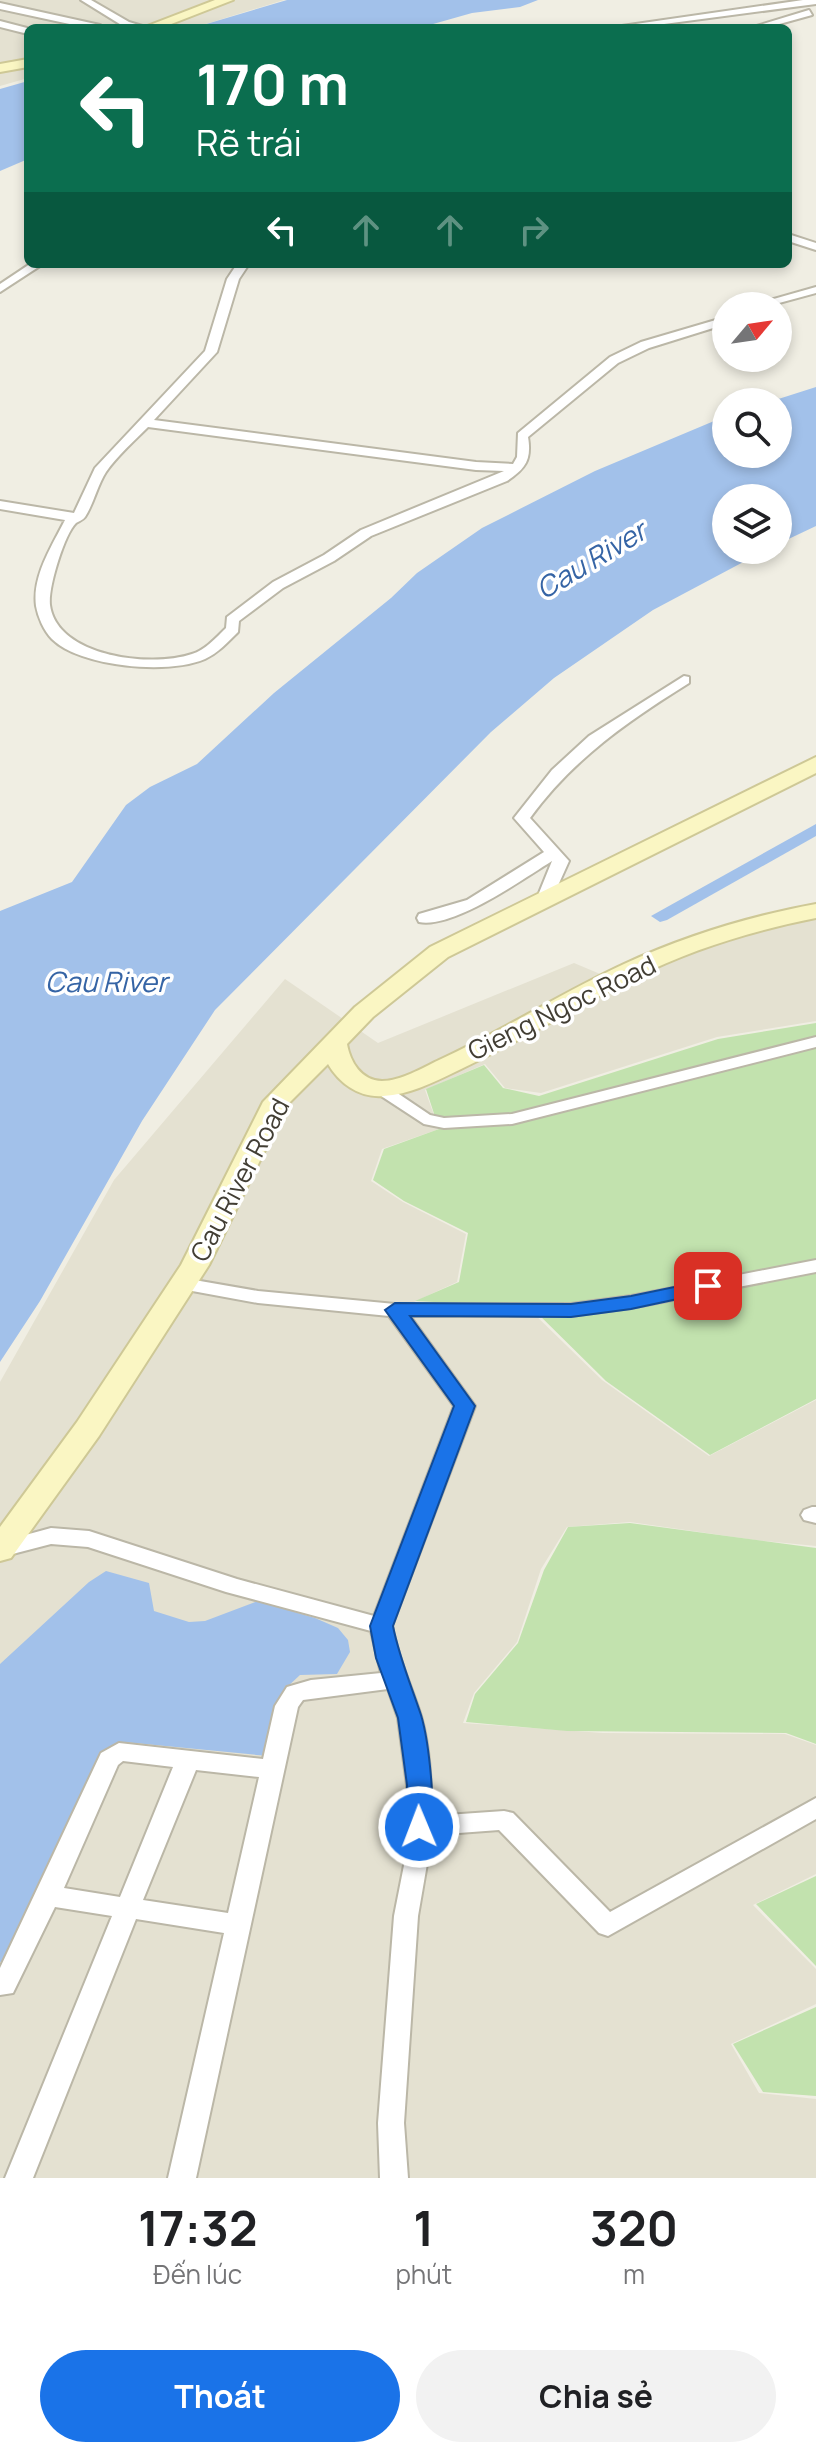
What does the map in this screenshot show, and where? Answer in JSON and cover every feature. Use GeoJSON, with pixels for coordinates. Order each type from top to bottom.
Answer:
{"type":"FeatureCollection","features":[{"type":"Feature","properties":{"kind":"main road"},"geometry":{"type":"LineString","coordinates":[[157,24],[216,1]]}},
{"type":"Feature","properties":{"kind":"main road"},"geometry":{"type":"LineString","coordinates":[[0,68],[24,64]]}},
{"type":"Feature","properties":{"kind":"main road","name":"Cau River Road"},"geometry":{"type":"LineString","coordinates":[[1,1549],[88,1429],[183,1284],[276,1102],[364,1012],[439,952],[816,764]]}},
{"type":"Feature","properties":{"kind":"main road","name":"Gieng Ngoc Road"},"geometry":{"type":"LineString","coordinates":[[381,1090],[470,1055],[634,969],[735,932],[791,915],[816,911]]}},
{"type":"Feature","properties":{"kind":"main road"},"geometry":{"type":"LineString","coordinates":[[334,1042],[336,1060],[344,1074],[381,1090]]}},
{"type":"Feature","properties":{"kind":"street"},"geometry":{"type":"LineString","coordinates":[[85,0],[126,24]]}},
{"type":"Feature","properties":{"kind":"street"},"geometry":{"type":"LineString","coordinates":[[643,24],[816,1]]}},
{"type":"Feature","properties":{"kind":"street"},"geometry":{"type":"LineString","coordinates":[[0,6],[82,24]]}},
{"type":"Feature","properties":{"kind":"street"},"geometry":{"type":"LineString","coordinates":[[769,24],[816,11]]}},
{"type":"Feature","properties":{"kind":"street"},"geometry":{"type":"LineString","coordinates":[[0,24],[24,30]]}},
{"type":"Feature","properties":{"kind":"street"},"geometry":{"type":"LineString","coordinates":[[792,238],[816,247]]}},
{"type":"Feature","properties":{"kind":"street"},"geometry":{"type":"LineString","coordinates":[[0,289],[31,268]]}},
{"type":"Feature","properties":{"kind":"street"},"geometry":{"type":"LineString","coordinates":[[0,505],[78,518],[100,471],[211,352],[233,279],[240,268]]}},
{"type":"Feature","properties":{"kind":"street"},"geometry":{"type":"LineString","coordinates":[[792,296],[816,290]]}},
{"type":"Feature","properties":{"kind":"street"},"geometry":{"type":"LineString","coordinates":[[72,518],[47,578],[43,603],[49,625],[60,639],[115,659],[155,662],[196,658],[221,642],[233,629],[232,620],[247,606],[366,533],[502,478],[518,468],[526,455],[522,436],[614,360],[645,345],[712,324]]}},
{"type":"Feature","properties":{"kind":"street"},"geometry":{"type":"LineString","coordinates":[[146,423],[476,466],[518,468]]}},
{"type":"Feature","properties":{"kind":"street"},"geometry":{"type":"LineString","coordinates":[[545,898],[561,861],[522,818],[547,782],[588,743],[684,680]]}},
{"type":"Feature","properties":{"kind":"street"},"geometry":{"type":"LineString","coordinates":[[425,918],[473,903],[555,852]]}},
{"type":"Feature","properties":{"kind":"street"},"geometry":{"type":"LineString","coordinates":[[381,1090],[424,1119],[444,1123],[512,1119],[816,1042]]}},
{"type":"Feature","properties":{"kind":"street"},"geometry":{"type":"LineString","coordinates":[[183,1284],[258,1297],[395,1310],[437,1312],[596,1308],[816,1266]]}},
{"type":"Feature","properties":{"kind":"street"},"geometry":{"type":"LineString","coordinates":[[394,2178],[391,2123],[406,1916],[420,1845],[419,1785],[410,1718],[387,1658],[381,1626],[465,1406],[395,1310]]}},
{"type":"Feature","properties":{"kind":"street"},"geometry":{"type":"LineString","coordinates":[[1,1549],[51,1536],[89,1539],[234,1586],[381,1626]]}},
{"type":"Feature","properties":{"kind":"street"},"geometry":{"type":"LineString","coordinates":[[182,2178],[287,1706],[295,1693],[311,1689],[396,1680]]}},
{"type":"Feature","properties":{"kind":"street"},"geometry":{"type":"LineString","coordinates":[[4,1986],[109,1759],[119,1752],[273,1769]]}},
{"type":"Feature","properties":{"kind":"street"},"geometry":{"type":"LineString","coordinates":[[19,2178],[188,1759]]}},
{"type":"Feature","properties":{"kind":"street"},"geometry":{"type":"LineString","coordinates":[[419,1827],[504,1820],[608,1926],[816,1807]]}},
{"type":"Feature","properties":{"kind":"street"},"geometry":{"type":"LineString","coordinates":[[48,1896],[238,1925]]}},
{"type":"Feature","properties":{"kind":"shaded area"},"geometry":{"type":"Polygon","coordinates":[[[0,0],[284,0],[206,24],[24,24],[24,79],[0,86],[0,0]]]}},
{"type":"Feature","properties":{"kind":"shaded area"},"geometry":{"type":"Polygon","coordinates":[[[816,907],[816,1021],[717,1037],[541,1093],[505,1088],[485,1064],[425,1090],[439,1129],[382,1149],[371,1181],[403,1202],[466,1234],[457,1282],[414,1302],[528,1308],[602,1380],[709,1456],[816,1400],[816,1546],[630,1522],[567,1527],[541,1569],[517,1642],[474,1693],[463,1723],[603,1733],[785,1734],[816,1745],[816,1874],[753,1905],[816,1969],[816,2004],[731,2044],[759,2093],[816,2099],[816,2178],[0,2178],[0,1382],[114,1180],[285,979],[378,1043],[574,963],[605,976],[816,907]]]}},
{"type":"Feature","properties":{"kind":"green space"},"geometry":{"type":"Polygon","coordinates":[[[816,1023],[816,1399],[710,1455],[606,1381],[531,1307],[415,1301],[459,1282],[468,1233],[404,1201],[373,1180],[384,1149],[439,1129],[426,1089],[484,1065],[503,1088],[539,1096],[718,1039],[816,1023]]]}},
{"type":"Feature","properties":{"kind":"green space"},"geometry":{"type":"Polygon","coordinates":[[[630,1523],[816,1548],[816,1744],[786,1733],[567,1731],[466,1722],[475,1694],[518,1643],[544,1570],[568,1527],[630,1523]]]}},
{"type":"Feature","properties":{"kind":"green space"},"geometry":{"type":"Polygon","coordinates":[[[816,1876],[816,1966],[756,1904],[816,1876]]]}},
{"type":"Feature","properties":{"kind":"green space"},"geometry":{"type":"Polygon","coordinates":[[[816,2007],[816,2096],[763,2092],[733,2044],[816,2007]]]}},
{"type":"Feature","properties":{"kind":"water"},"geometry":{"type":"Polygon","coordinates":[[[287,0],[538,0],[520,7],[472,13],[433,24],[206,24],[287,0]]]}},
{"type":"Feature","properties":{"kind":"water"},"geometry":{"type":"Polygon","coordinates":[[[24,82],[24,161],[0,171],[0,89],[24,82]]]}},
{"type":"Feature","properties":{"kind":"water","name":"Cau River"},"geometry":{"type":"Polygon","coordinates":[[[816,387],[816,526],[792,537],[792,484],[712,484],[712,564],[740,564],[653,610],[554,678],[491,732],[215,1010],[142,1121],[40,1301],[0,1362],[0,911],[72,882],[126,805],[150,787],[197,764],[274,693],[391,598],[417,573],[482,528],[595,471],[712,422],[712,468],[792,468],[792,395],[816,387]]]}},
{"type":"Feature","properties":{"kind":"water"},"geometry":{"type":"Polygon","coordinates":[[[106,1571],[149,1583],[154,1611],[189,1622],[205,1621],[258,1601],[338,1628],[348,1640],[350,1652],[337,1674],[300,1675],[286,1688],[268,1756],[124,1742],[104,1755],[0,1962],[0,1664],[89,1582],[106,1571]]]}},
{"type":"Feature","properties":{"kind":"waterway"},"geometry":{"type":"LineString","coordinates":[[660,916],[816,829]]}},
{"type":"Feature","properties":{"kind":"route"},"geometry":{"type":"LineString","coordinates":[[419,1827],[419,1785],[410,1718],[387,1658],[381,1626],[465,1406],[395,1310],[571,1310],[631,1302],[708,1286]]}}]}
